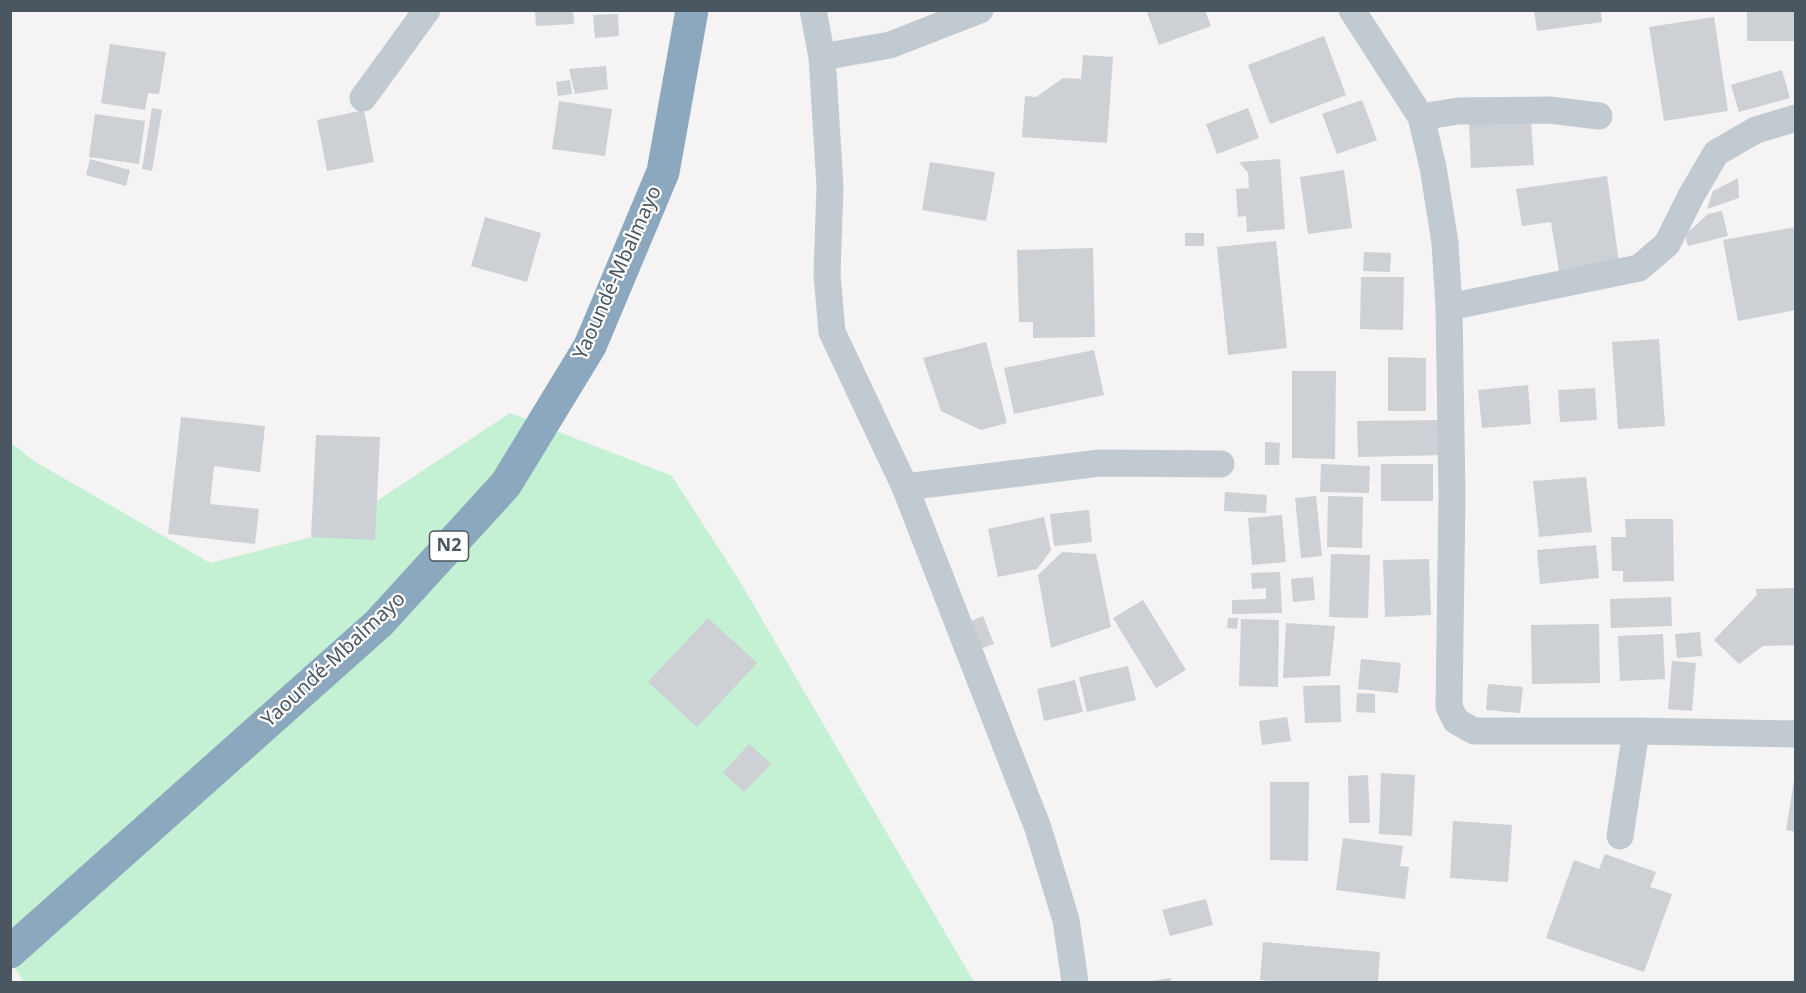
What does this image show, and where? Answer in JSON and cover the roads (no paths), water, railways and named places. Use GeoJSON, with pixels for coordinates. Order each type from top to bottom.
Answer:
{"type":"FeatureCollection","features":[{"type":"Feature","properties":{"kind":"highway","name":"Yaoundé-Mbalmayo"},"geometry":{"type":"LineString","coordinates":[[10,952],[379,623],[506,484],[590,346],[663,172],[692,10]]}},
{"type":"Feature","properties":{"kind":"street"},"geometry":{"type":"LineString","coordinates":[[363,98],[427,10]]}},
{"type":"Feature","properties":{"kind":"street"},"geometry":{"type":"LineString","coordinates":[[813,10],[822,57],[830,186],[827,275],[832,332],[905,487],[1038,828],[1066,920],[1076,982]]}},
{"type":"Feature","properties":{"kind":"street"},"geometry":{"type":"LineString","coordinates":[[822,57],[890,45],[980,10]]}},
{"type":"Feature","properties":{"kind":"street"},"geometry":{"type":"LineString","coordinates":[[1352,10],[1421,117],[1433,167],[1445,243],[1449,307],[1452,495],[1449,707],[1456,721],[1474,731],[1796,734]]}},
{"type":"Feature","properties":{"kind":"street"},"geometry":{"type":"LineString","coordinates":[[1421,117],[1458,111],[1550,110],[1599,116]]}},
{"type":"Feature","properties":{"kind":"street"},"geometry":{"type":"LineString","coordinates":[[1449,307],[1639,268],[1667,244],[1716,153],[1756,130],[1796,118]]}},
{"type":"Feature","properties":{"kind":"street"},"geometry":{"type":"LineString","coordinates":[[905,487],[1100,463],[1221,464]]}},
{"type":"Feature","properties":{"kind":"street"},"geometry":{"type":"LineString","coordinates":[[1620,836],[1636,731]]}}]}
